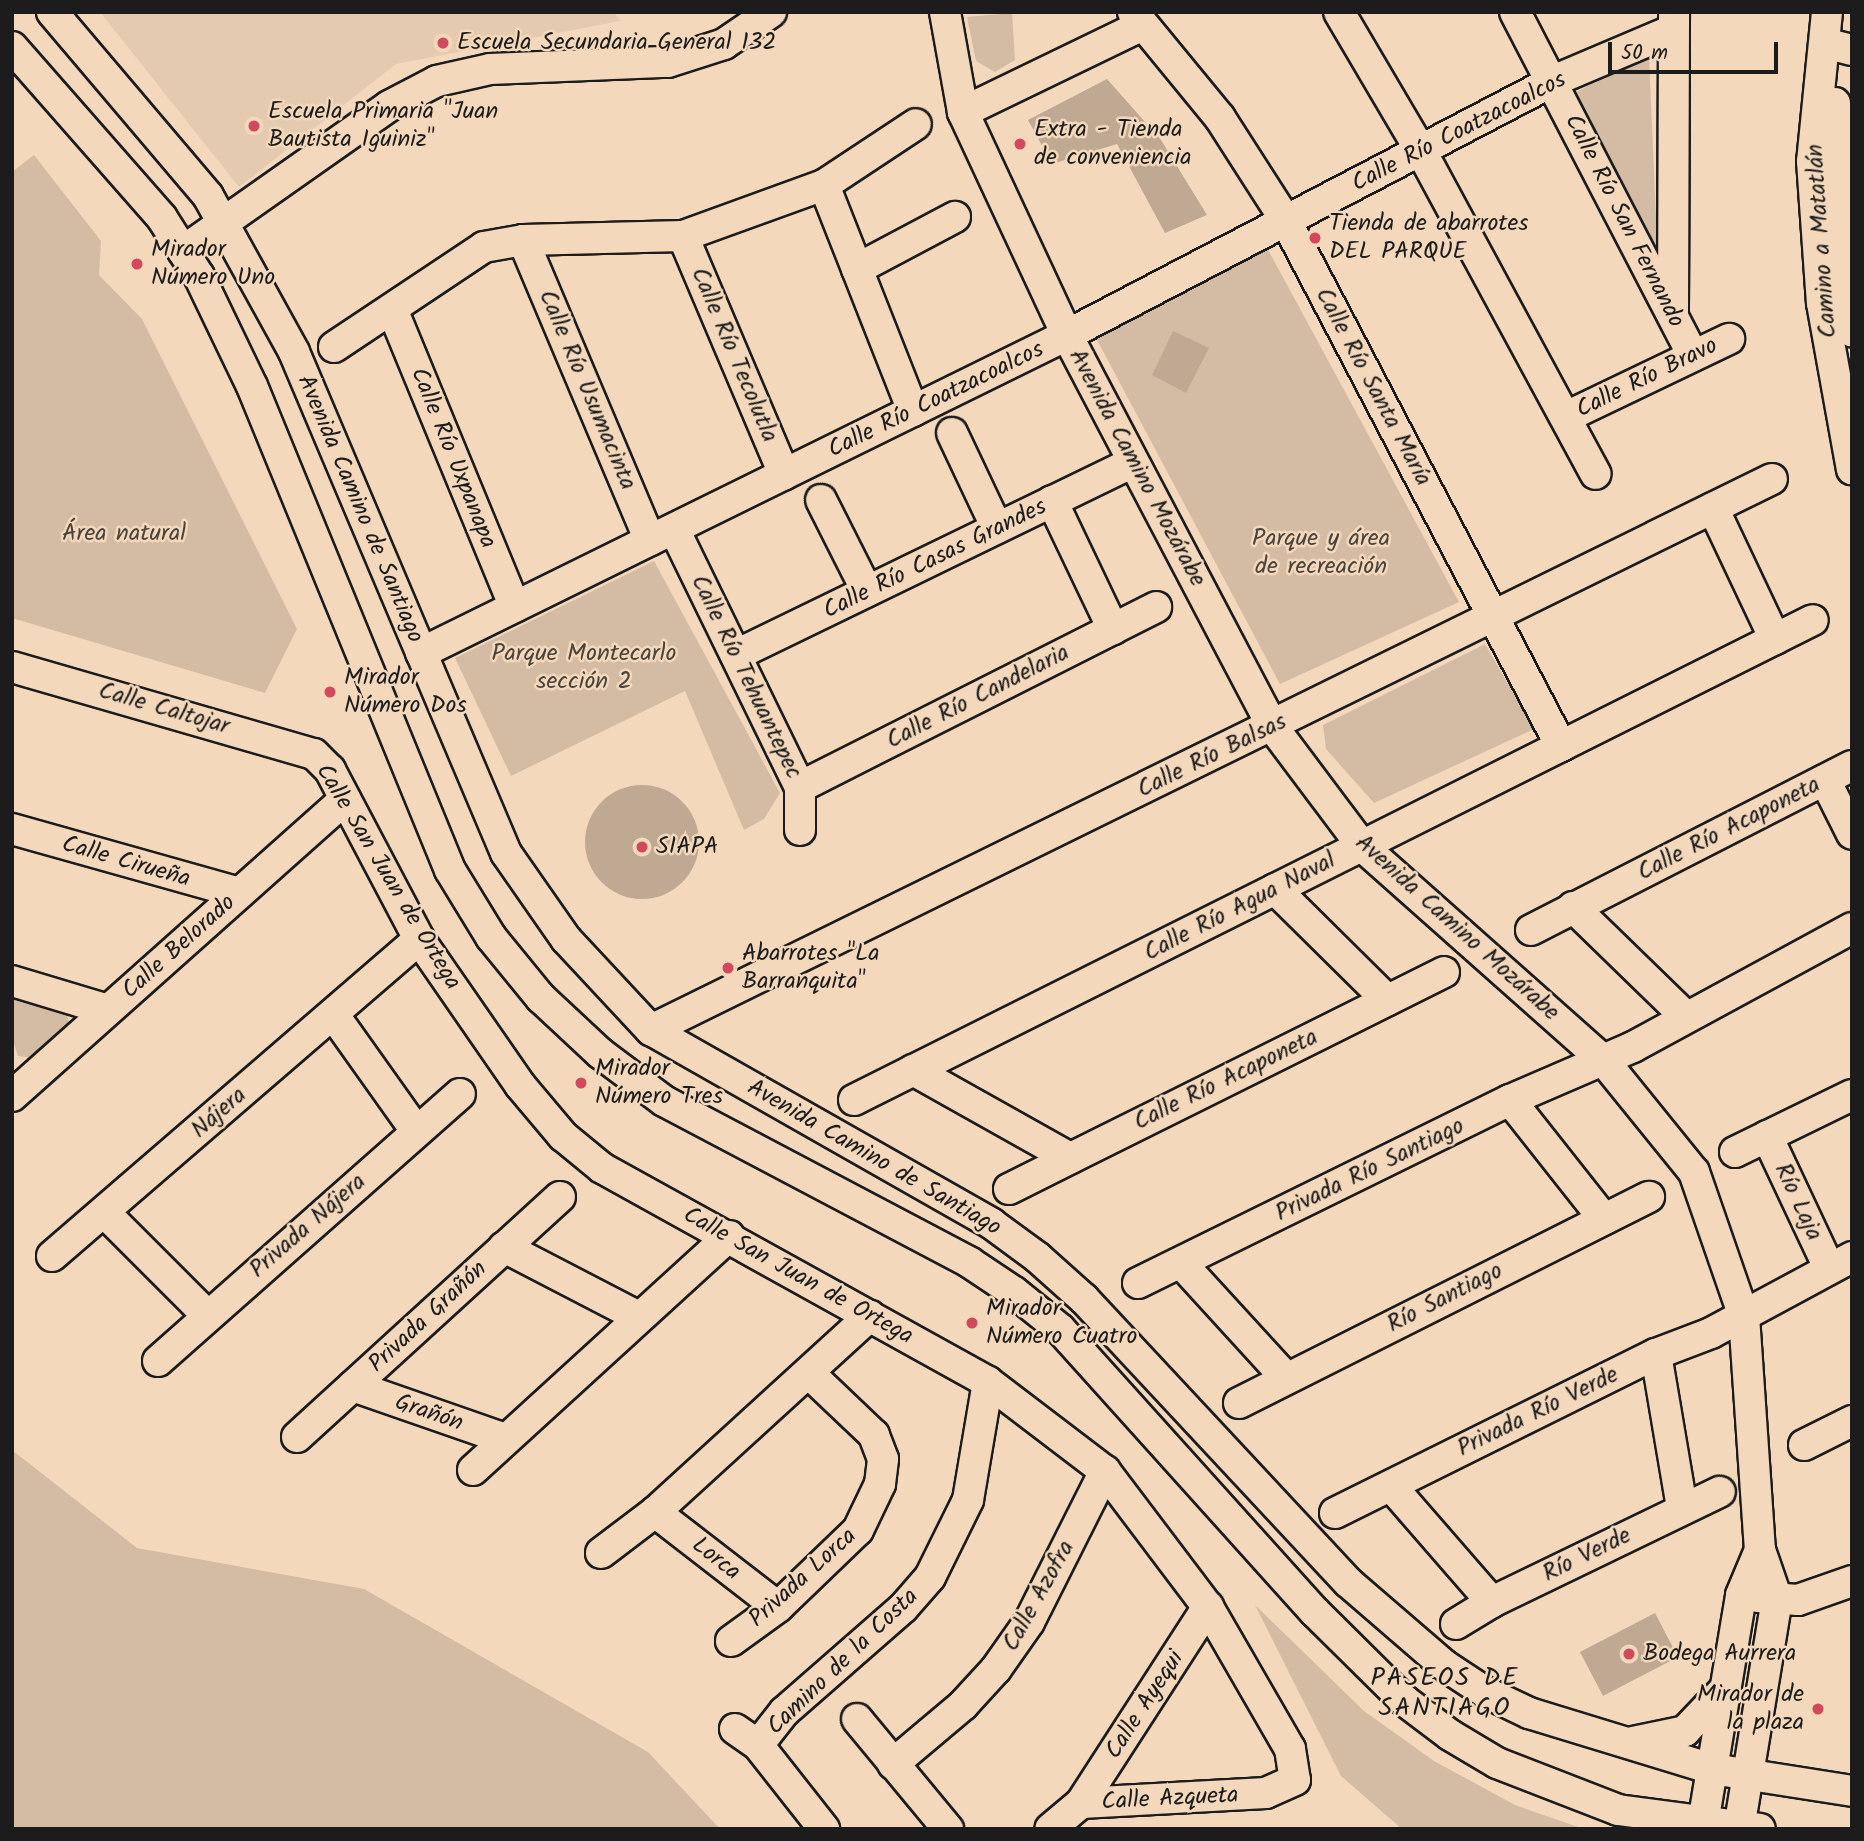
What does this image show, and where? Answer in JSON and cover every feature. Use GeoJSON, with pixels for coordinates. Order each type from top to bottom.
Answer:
{"type":"FeatureCollection","features":[{"type":"Feature","properties":{"kind":"street","name":"Avenida Camino de Santiago"},"geometry":{"type":"LineString","coordinates":[[52,12],[208,196],[294,352],[506,853],[566,939],[651,1030],[992,1224],[1037,1257],[1084,1298],[1349,1583],[1444,1665],[1529,1713],[1626,1743],[1712,1769],[1852,1791]]}},
{"type":"Feature","properties":{"kind":"street"},"geometry":{"type":"LineString","coordinates":[[183,251],[389,106],[437,81],[490,69],[668,62],[724,44],[771,12]]}},
{"type":"Feature","properties":{"kind":"street","name":"Avenida Camino Mozárabe"},"geometry":{"type":"LineString","coordinates":[[945,12],[963,112],[1067,335],[1272,726],[1362,846],[1604,1061],[1694,1172],[1744,1316],[1760,1550],[1777,1599],[1748,1774],[1746,1827]]}},
{"type":"Feature","properties":{"kind":"street"},"geometry":{"type":"LineString","coordinates":[[1339,12],[1421,151],[1596,474]]}},
{"type":"Feature","properties":{"kind":"street","name":"Calle Río San Fernando"},"geometry":{"type":"LineString","coordinates":[[1515,12],[1693,356]]}},
{"type":"Feature","properties":{"kind":"street","name":"Camino a Matatlán"},"geometry":{"type":"LineString","coordinates":[[1827,12],[1812,161],[1822,303],[1852,469]]}},
{"type":"Feature","properties":{"kind":"street"},"geometry":{"type":"LineString","coordinates":[[1841,12],[1844,48],[1843,239],[1852,332]]}},
{"type":"Feature","properties":{"kind":"street"},"geometry":{"type":"LineString","coordinates":[[963,112],[1137,19]]}},
{"type":"Feature","properties":{"kind":"street","name":"Calle Río Santa María"},"geometry":{"type":"LineString","coordinates":[[1137,19],[1220,118],[1286,221],[1561,746]]}},
{"type":"Feature","properties":{"kind":"street"},"geometry":{"type":"LineString","coordinates":[[1673,320],[1674,21]]}},
{"type":"Feature","properties":{"kind":"street","name":"Calle Río Coatzacoalcos"},"geometry":{"type":"LineString","coordinates":[[421,653],[1067,335],[1553,81],[1674,21]]}},
{"type":"Feature","properties":{"kind":"street","name":"Avenida Camino de Santiago"},"geometry":{"type":"LineString","coordinates":[[12,47],[162,218],[183,251],[252,386],[450,870],[491,937],[541,998],[600,1053],[664,1101],[969,1262],[1014,1292],[1060,1329],[1315,1612],[1405,1701],[1450,1735],[1497,1763],[1618,1810],[1702,1824],[1746,1827]]}},
{"type":"Feature","properties":{"kind":"street"},"geometry":{"type":"LineString","coordinates":[[334,346],[484,247],[523,240],[683,236],[824,185],[916,124]]}},
{"type":"Feature","properties":{"kind":"street"},"geometry":{"type":"LineString","coordinates":[[824,185],[913,411]]}},
{"type":"Feature","properties":{"kind":"street"},"geometry":{"type":"LineString","coordinates":[[857,270],[955,217]]}},
{"type":"Feature","properties":{"kind":"street","name":"Calle Río Tecolutla"},"geometry":{"type":"LineString","coordinates":[[683,236],[785,474]]}},
{"type":"Feature","properties":{"kind":"street","name":"Calle Río Usumacinta"},"geometry":{"type":"LineString","coordinates":[[523,240],[662,535]]}},
{"type":"Feature","properties":{"kind":"street","name":"Calle Río Uxpanapa"},"geometry":{"type":"LineString","coordinates":[[392,309],[515,607]]}},
{"type":"Feature","properties":{"kind":"street","name":"Calle Río Bravo"},"geometry":{"type":"LineString","coordinates":[[1566,417],[1729,339]]}},
{"type":"Feature","properties":{"kind":"street"},"geometry":{"type":"LineString","coordinates":[[952,433],[997,528]]}},
{"type":"Feature","properties":{"kind":"street","name":"Calle Río Casas Grandes"},"geometry":{"type":"LineString","coordinates":[[736,655],[1133,462]]}},
{"type":"Feature","properties":{"kind":"street","name":"Calle Río Balsas"},"geometry":{"type":"LineString","coordinates":[[651,1030],[1772,479]]}},
{"type":"Feature","properties":{"kind":"street"},"geometry":{"type":"LineString","coordinates":[[821,499],[867,592]]}},
{"type":"Feature","properties":{"kind":"street"},"geometry":{"type":"LineString","coordinates":[[1052,501],[1113,629]]}},
{"type":"Feature","properties":{"kind":"street"},"geometry":{"type":"LineString","coordinates":[[1713,508],[1775,639]]}},
{"type":"Feature","properties":{"kind":"street","name":"Calle Río Tehuantepec"},"geometry":{"type":"LineString","coordinates":[[662,535],[736,655],[800,787],[800,830]]}},
{"type":"Feature","properties":{"kind":"street","name":"Calle Río Candelaria"},"geometry":{"type":"LineString","coordinates":[[800,787],[1156,607]]}},
{"type":"Feature","properties":{"kind":"street","name":"Calle Río Agua Naval"},"geometry":{"type":"LineString","coordinates":[[854,1100],[1814,620]]}},
{"type":"Feature","properties":{"kind":"street","name":"Calle Caltojar"},"geometry":{"type":"LineString","coordinates":[[12,667],[314,754]]}},
{"type":"Feature","properties":{"kind":"street","name":"Calle San Juan de Ortega"},"geometry":{"type":"LineString","coordinates":[[314,754],[345,799],[419,939],[520,1085],[563,1136],[602,1168],[729,1236],[988,1382],[1105,1471],[1208,1607],[1290,1749],[1295,1780]]}},
{"type":"Feature","properties":{"kind":"street","name":"Calle Río Acaponeta"},"geometry":{"type":"LineString","coordinates":[[1531,930],[1852,766]]}},
{"type":"Feature","properties":{"kind":"street"},"geometry":{"type":"LineString","coordinates":[[1825,780],[1852,834]]}},
{"type":"Feature","properties":{"kind":"street","name":"Calle Belorado"},"geometry":{"type":"LineString","coordinates":[[13,1091],[345,799]]}},
{"type":"Feature","properties":{"kind":"street","name":"Calle Cirueña"},"geometry":{"type":"LineString","coordinates":[[12,830],[239,893]]}},
{"type":"Feature","properties":{"kind":"street"},"geometry":{"type":"LineString","coordinates":[[1275,889],[1387,1000]]}},
{"type":"Feature","properties":{"kind":"street"},"geometry":{"type":"LineString","coordinates":[[1573,907],[1685,1016]]}},
{"type":"Feature","properties":{"kind":"street","name":"Privada Río Santiago"},"geometry":{"type":"LineString","coordinates":[[1138,1283],[1182,1264],[1510,1100],[1604,1061],[1852,928]]}},
{"type":"Feature","properties":{"kind":"street","name":"Nájera"},"geometry":{"type":"LineString","coordinates":[[52,1256],[419,939]]}},
{"type":"Feature","properties":{"kind":"street","name":"Calle Río Acaponeta"},"geometry":{"type":"LineString","coordinates":[[1009,1189],[1444,972]]}},
{"type":"Feature","properties":{"kind":"street"},"geometry":{"type":"LineString","coordinates":[[12,981],[108,1010]]}},
{"type":"Feature","properties":{"kind":"street"},"geometry":{"type":"LineString","coordinates":[[333,1014],[416,1131]]}},
{"type":"Feature","properties":{"kind":"street"},"geometry":{"type":"LineString","coordinates":[[913,1070],[1070,1158]]}},
{"type":"Feature","properties":{"kind":"street","name":"Privada Nájera"},"geometry":{"type":"LineString","coordinates":[[158,1361],[460,1094]]}},
{"type":"Feature","properties":{"kind":"street","name":"Río Laja"},"geometry":{"type":"LineString","coordinates":[[1735,1152],[1852,1095]]}},
{"type":"Feature","properties":{"kind":"street"},"geometry":{"type":"LineString","coordinates":[[1510,1100],[1604,1219]]}},
{"type":"Feature","properties":{"kind":"street","name":"Río Laja"},"geometry":{"type":"LineString","coordinates":[[1744,1316],[1840,1263],[1767,1136]]}},
{"type":"Feature","properties":{"kind":"street","name":"Río Santiago"},"geometry":{"type":"LineString","coordinates":[[1239,1403],[1649,1197]]}},
{"type":"Feature","properties":{"kind":"street","name":"Privada Grañón"},"geometry":{"type":"LineString","coordinates":[[297,1437],[560,1198]]}},
{"type":"Feature","properties":{"kind":"street"},"geometry":{"type":"LineString","coordinates":[[104,1212],[207,1315]]}},
{"type":"Feature","properties":{"kind":"street"},"geometry":{"type":"LineString","coordinates":[[473,1470],[729,1236]]}},
{"type":"Feature","properties":{"kind":"street"},"geometry":{"type":"LineString","coordinates":[[504,1247],[639,1317]]}},
{"type":"Feature","properties":{"kind":"street"},"geometry":{"type":"LineString","coordinates":[[1182,1264],[1286,1378]]}},
{"type":"Feature","properties":{"kind":"street"},"geometry":{"type":"LineString","coordinates":[[601,1553],[655,1512],[810,1374],[870,1316]]}},
{"type":"Feature","properties":{"kind":"street","name":"Privada Río Verde"},"geometry":{"type":"LineString","coordinates":[[1335,1513],[1656,1354],[1744,1316]]}},
{"type":"Feature","properties":{"kind":"street"},"geometry":{"type":"LineString","coordinates":[[1656,1354],[1682,1508]]}},
{"type":"Feature","properties":{"kind":"street","name":"Privada Lorca"},"geometry":{"type":"LineString","coordinates":[[731,1641],[778,1607],[858,1530],[871,1511],[883,1459],[874,1435],[810,1374]]}},
{"type":"Feature","properties":{"kind":"street","name":"Camino de la Costa"},"geometry":{"type":"LineString","coordinates":[[824,1829],[747,1737],[784,1712],[902,1608],[930,1577],[968,1500],[979,1456],[988,1382]]}},
{"type":"Feature","properties":{"kind":"street","name":"Grañón"},"geometry":{"type":"LineString","coordinates":[[353,1386],[505,1439]]}},
{"type":"Feature","properties":{"kind":"street"},"geometry":{"type":"LineString","coordinates":[[1804,1445],[1852,1421]]}},
{"type":"Feature","properties":{"kind":"street","name":"Calle Azofra"},"geometry":{"type":"LineString","coordinates":[[893,1764],[963,1705],[996,1669],[1029,1622],[1105,1471]]}},
{"type":"Feature","properties":{"kind":"street"},"geometry":{"type":"LineString","coordinates":[[1391,1486],[1492,1602]]}},
{"type":"Feature","properties":{"kind":"street","name":"Río Verde"},"geometry":{"type":"LineString","coordinates":[[1456,1624],[1492,1602],[1682,1508],[1720,1492]]}},
{"type":"Feature","properties":{"kind":"street","name":"Lorca"},"geometry":{"type":"LineString","coordinates":[[655,1512],[778,1607]]}},
{"type":"Feature","properties":{"kind":"street","name":"Avenida Camino Mozárabe"},"geometry":{"type":"LineString","coordinates":[[1702,1824],[1741,1595],[1760,1550]]}},
{"type":"Feature","properties":{"kind":"street"},"geometry":{"type":"LineString","coordinates":[[1741,1595],[1798,1600],[1852,1581]]}},
{"type":"Feature","properties":{"kind":"street","name":"Calle Ayequi"},"geometry":{"type":"LineString","coordinates":[[1081,1803],[1208,1607]]}},
{"type":"Feature","properties":{"kind":"street"},"geometry":{"type":"LineString","coordinates":[[1626,1743],[1685,1731],[1725,1689]]}},
{"type":"Feature","properties":{"kind":"street"},"geometry":{"type":"LineString","coordinates":[[857,1719],[948,1829]]}},
{"type":"Feature","properties":{"kind":"street","name":"Calle Azqueta"},"geometry":{"type":"LineString","coordinates":[[1050,1829],[1081,1803],[1266,1793],[1295,1780]]}},
{"type":"Feature","properties":{"kind":"street"},"geometry":{"type":"LineString","coordinates":[[1618,1810],[1643,1829]]}},
{"type":"Feature","properties":{"kind":"shaded area","name":"Escuela Primaria \"Juan Bautista Iguiniz\""},"geometry":{"type":"Polygon","coordinates":[[[100,12],[614,12],[620,21],[396,64],[239,187],[100,12]]]}},
{"type":"Feature","properties":{"kind":"green space"},"geometry":{"type":"Polygon","coordinates":[[[1012,13],[1015,60],[995,72],[976,61],[967,17],[1012,13]]]}},
{"type":"Feature","properties":{"kind":"green space"},"geometry":{"type":"Polygon","coordinates":[[[1649,57],[1658,263],[1576,92],[1649,57]]]}},
{"type":"Feature","properties":{"kind":"green space","name":"Área natural"},"geometry":{"type":"Polygon","coordinates":[[[34,155],[101,241],[99,275],[142,319],[297,629],[265,693],[12,618],[12,172],[34,155]]]}},
{"type":"Feature","properties":{"kind":"green space","name":"Parque y área de recreación"},"geometry":{"type":"Polygon","coordinates":[[[1266,246],[1459,602],[1280,684],[1096,338],[1266,246]]]}},
{"type":"Feature","properties":{"kind":"green space","name":"Parque Montecarlo sección 2"},"geometry":{"type":"Polygon","coordinates":[[[654,561],[780,793],[764,819],[744,830],[685,691],[511,776],[455,658],[654,561]]]}},
{"type":"Feature","properties":{"kind":"green space"},"geometry":{"type":"Polygon","coordinates":[[[1485,644],[1534,729],[1374,803],[1326,749],[1323,725],[1485,644]]]}},
{"type":"Feature","properties":{"kind":"green space"},"geometry":{"type":"Polygon","coordinates":[[[12,997],[67,1012],[69,1024],[33,1058],[18,1056],[12,1038],[12,997]]]}},
{"type":"Feature","properties":{"kind":"green space"},"geometry":{"type":"Polygon","coordinates":[[[12,1450],[137,1548],[364,1589],[648,1752],[720,1829],[12,1829],[12,1450]]]}},
{"type":"Feature","properties":{"kind":"green space"},"geometry":{"type":"Polygon","coordinates":[[[1255,1605],[1364,1711],[1434,1761],[1515,1805],[1584,1829],[1402,1829],[1341,1776],[1255,1605]]]}},
{"type":"Feature","properties":{"kind":"building"},"geometry":{"type":"Polygon","coordinates":[[[1107,79],[1161,140],[1207,215],[1165,233],[1117,144],[1052,164],[1028,120],[1107,79]]]}},
{"type":"Feature","properties":{"kind":"building"},"geometry":{"type":"Polygon","coordinates":[[[1173,331],[1209,348],[1186,393],[1152,375],[1173,331]]]}},
{"type":"Feature","properties":{"kind":"building","name":"SIAPA"},"geometry":{"type":"Polygon","coordinates":[[[642,785],[664,790],[682,802],[694,820],[699,842],[694,864],[682,882],[664,894],[642,899],[620,894],[602,882],[590,864],[585,842],[590,820],[602,802],[620,790],[642,785]]]}},
{"type":"Feature","properties":{"kind":"building","name":"Bodega Aurrera"},"geometry":{"type":"Polygon","coordinates":[[[1655,1613],[1678,1657],[1603,1696],[1580,1652],[1655,1613]]]}},
{"type":"Feature","properties":{"kind":"place","name":"Escuela Secundaria General 132"},"geometry":{"type":"Point","coordinates":[443,43]}},
{"type":"Feature","properties":{"kind":"place","name":"Escuela Primaria \"Juan Bautista Iguiniz\""},"geometry":{"type":"Point","coordinates":[254,126]}},
{"type":"Feature","properties":{"kind":"place","name":"Extra - Tienda de conveniencia"},"geometry":{"type":"Point","coordinates":[1020,144]}},
{"type":"Feature","properties":{"kind":"place","name":"Tienda de abarrotes DEL PARQUE"},"geometry":{"type":"Point","coordinates":[1315,238]}},
{"type":"Feature","properties":{"kind":"place","name":"Mirador Número Uno"},"geometry":{"type":"Point","coordinates":[137,264]}},
{"type":"Feature","properties":{"kind":"place","name":"Mirador Número Dos"},"geometry":{"type":"Point","coordinates":[330,692]}},
{"type":"Feature","properties":{"kind":"place","name":"SIAPA"},"geometry":{"type":"Point","coordinates":[642,847]}},
{"type":"Feature","properties":{"kind":"place","name":"Abarrotes \"La Barranquita\""},"geometry":{"type":"Point","coordinates":[728,968]}},
{"type":"Feature","properties":{"kind":"place","name":"Mirador Número Tres"},"geometry":{"type":"Point","coordinates":[581,1083]}},
{"type":"Feature","properties":{"kind":"place","name":"Mirador Número Cuatro"},"geometry":{"type":"Point","coordinates":[972,1323]}},
{"type":"Feature","properties":{"kind":"place","name":"Bodega Aurrera"},"geometry":{"type":"Point","coordinates":[1629,1654]}},
{"type":"Feature","properties":{"kind":"place","name":"Mirador de la plaza"},"geometry":{"type":"Point","coordinates":[1818,1709]}},
{"type":"Feature","properties":{"kind":"district","name":"PASEOS DE SANTIAGO"},"geometry":{"type":"Point","coordinates":[1445,1694]}}]}
